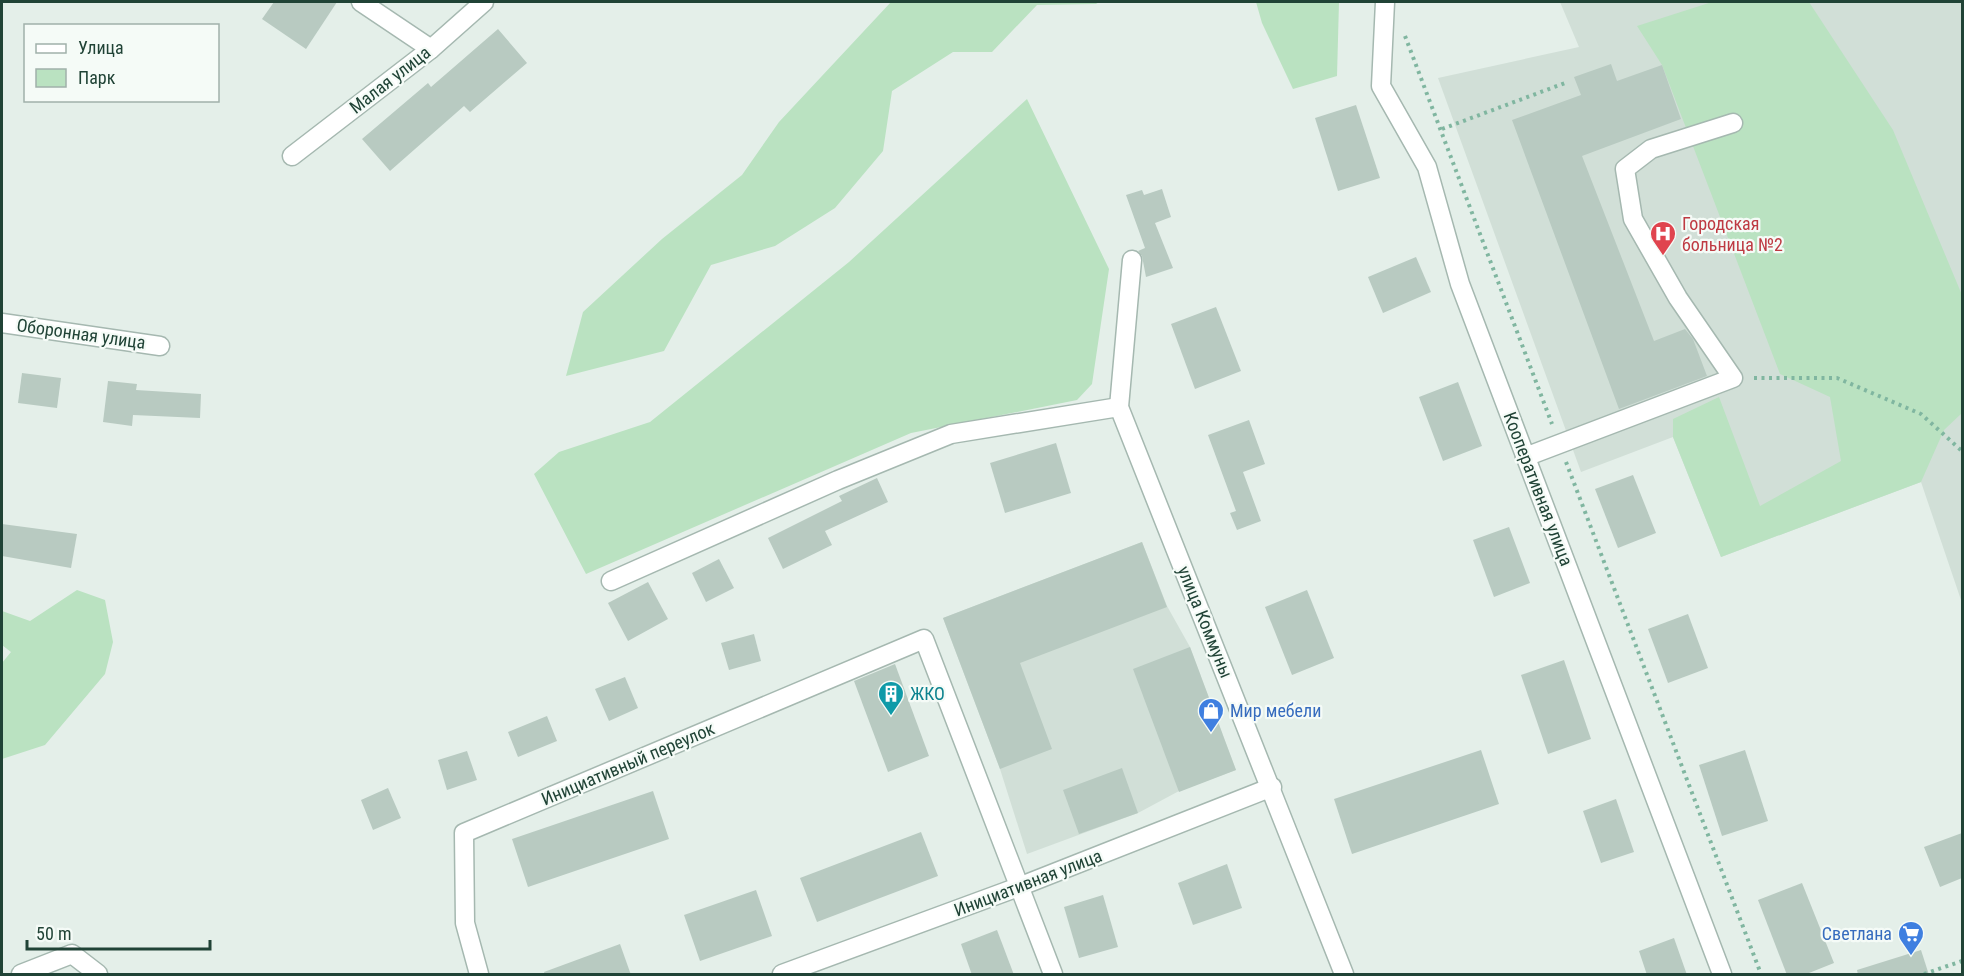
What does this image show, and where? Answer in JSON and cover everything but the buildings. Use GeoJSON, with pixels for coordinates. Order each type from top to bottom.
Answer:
{"type":"FeatureCollection","features":[{"type":"Feature","properties":{"kind":"street"},"geometry":{"type":"LineString","coordinates":[[361,2],[431,49]]}},
{"type":"Feature","properties":{"kind":"street","name":"Малая улица"},"geometry":{"type":"LineString","coordinates":[[292,156],[431,49],[484,2]]}},
{"type":"Feature","properties":{"kind":"street","name":"Кооперативная улица"},"geometry":{"type":"LineString","coordinates":[[1385,2],[1381,86],[1427,167],[1460,284],[1722,975]]}},
{"type":"Feature","properties":{"kind":"street"},"geometry":{"type":"LineString","coordinates":[[1525,457],[1733,378],[1677,298],[1633,219],[1625,169],[1651,149],[1733,123]]}},
{"type":"Feature","properties":{"kind":"street","name":"улица Коммуны"},"geometry":{"type":"LineString","coordinates":[[1132,260],[1119,407],[1272,787],[1344,975]]}},
{"type":"Feature","properties":{"kind":"street","name":"Оборонная улица"},"geometry":{"type":"LineString","coordinates":[[2,323],[160,346]]}},
{"type":"Feature","properties":{"kind":"street"},"geometry":{"type":"LineString","coordinates":[[611,581],[838,480],[951,434],[1119,407]]}},
{"type":"Feature","properties":{"kind":"street","name":"Инициативный переулок"},"geometry":{"type":"LineString","coordinates":[[479,975],[465,923],[464,833],[924,639],[1021,886]]}},
{"type":"Feature","properties":{"kind":"street","name":"Инициативная улица"},"geometry":{"type":"LineString","coordinates":[[782,975],[1021,886],[1272,787]]}},
{"type":"Feature","properties":{"kind":"street"},"geometry":{"type":"LineString","coordinates":[[1021,886],[1053,975]]}},
{"type":"Feature","properties":{"kind":"street"},"geometry":{"type":"LineString","coordinates":[[21,975],[72,954],[99,975]]}},
{"type":"Feature","properties":{"kind":"path"},"geometry":{"type":"LineString","coordinates":[[1405,35],[1761,975]]}},
{"type":"Feature","properties":{"kind":"path"},"geometry":{"type":"LineString","coordinates":[[1442,129],[1565,83]]}},
{"type":"Feature","properties":{"kind":"path"},"geometry":{"type":"LineString","coordinates":[[1733,378],[1837,378],[1921,414],[1962,451]]}},
{"type":"Feature","properties":{"kind":"path"},"geometry":{"type":"LineString","coordinates":[[1924,975],[1962,961]]}},
{"type":"Feature","properties":{"kind":"shaded area","name":"Городская больница №2"},"geometry":{"type":"Polygon","coordinates":[[[1560,2],[1962,2],[1962,603],[1921,482],[1721,557],[1673,437],[1581,472],[1438,78],[1579,47],[1560,2]]]}},
{"type":"Feature","properties":{"kind":"shaded area"},"geometry":{"type":"Polygon","coordinates":[[[1142,542],[1167,606],[1190,647],[1236,770],[1179,791],[1138,813],[1027,854],[1000,769],[943,618],[1142,542]]]}},
{"type":"Feature","properties":{"kind":"green space"},"geometry":{"type":"Polygon","coordinates":[[[891,2],[1099,2],[1096,4],[1037,5],[992,52],[953,52],[892,91],[883,151],[835,208],[775,246],[711,265],[664,351],[566,376],[583,312],[662,239],[742,175],[779,122],[891,2]]]}},
{"type":"Feature","properties":{"kind":"green space"},"geometry":{"type":"Polygon","coordinates":[[[1256,2],[1339,2],[1337,76],[1293,89],[1262,23],[1256,2]]]}},
{"type":"Feature","properties":{"kind":"green space"},"geometry":{"type":"Polygon","coordinates":[[[1712,2],[1809,2],[1893,130],[1962,295],[1962,413],[1944,430],[1921,482],[1721,557],[1673,437],[1673,419],[1719,397],[1760,506],[1841,461],[1830,397],[1780,374],[1662,65],[1637,26],[1712,2]]]}},
{"type":"Feature","properties":{"kind":"green space"},"geometry":{"type":"Polygon","coordinates":[[[1027,99],[1109,269],[1092,384],[1077,400],[911,433],[586,574],[534,474],[559,452],[650,422],[849,262],[1027,99]]]}},
{"type":"Feature","properties":{"kind":"green space"},"geometry":{"type":"Polygon","coordinates":[[[77,590],[105,600],[113,642],[105,674],[45,745],[2,759],[2,663],[11,652],[2,645],[2,611],[30,621],[77,590]]]}},
{"type":"Feature","properties":{"kind":"place","name":"Городская больница №2"},"geometry":{"type":"Point","coordinates":[1663,257]}},
{"type":"Feature","properties":{"kind":"place","name":"ЖКО"},"geometry":{"type":"Point","coordinates":[891,717]}},
{"type":"Feature","properties":{"kind":"place","name":"Мир мебели"},"geometry":{"type":"Point","coordinates":[1211,734]}},
{"type":"Feature","properties":{"kind":"place","name":"Светлана"},"geometry":{"type":"Point","coordinates":[1911,957]}}]}
